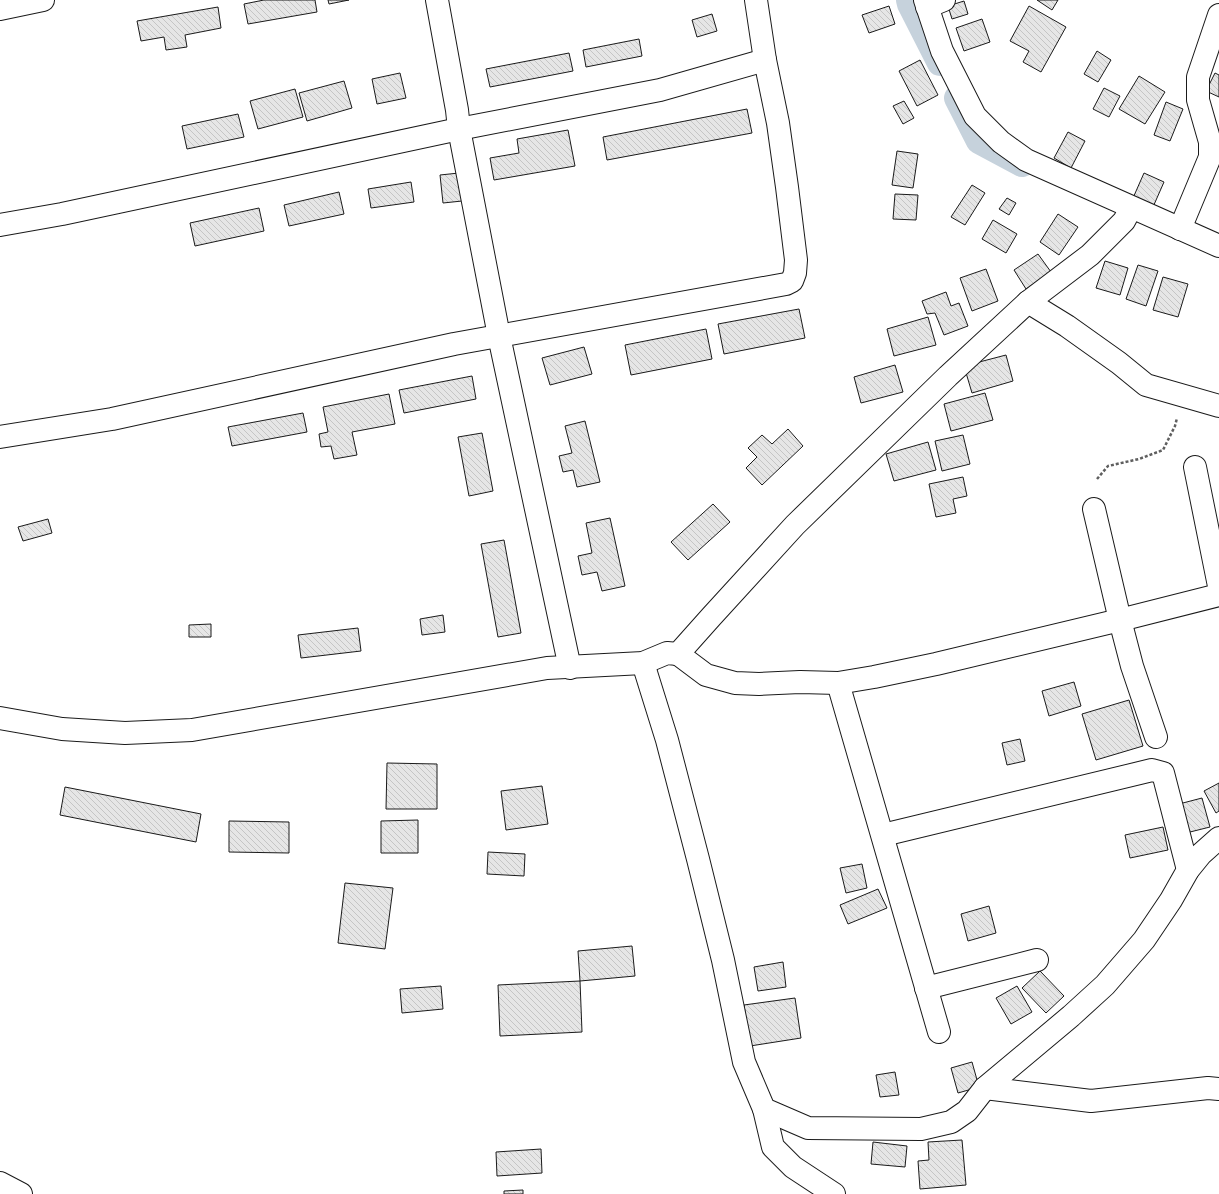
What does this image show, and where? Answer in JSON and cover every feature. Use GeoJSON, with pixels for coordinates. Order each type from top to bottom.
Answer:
{"type":"FeatureCollection","features":[{"type":"Feature","properties":{"kind":"street"},"geometry":{"type":"LineString","coordinates":[[0,9],[43,0]]}},
{"type":"Feature","properties":{"kind":"street"},"geometry":{"type":"LineString","coordinates":[[437,0],[457,110],[459,129],[499,336],[570,668]]}},
{"type":"Feature","properties":{"kind":"street"},"geometry":{"type":"LineString","coordinates":[[0,437],[112,419],[454,344],[769,288],[792,281],[795,273],[796,260],[788,194],[778,123],[765,60],[756,0]]}},
{"type":"Feature","properties":{"kind":"street"},"geometry":{"type":"LineString","coordinates":[[932,2],[942,52],[975,116],[1001,142],[1026,160],[1128,215],[1180,229],[1219,246]]}},
{"type":"Feature","properties":{"kind":"street"},"geometry":{"type":"LineString","coordinates":[[1180,229],[1210,158],[1210,142],[1198,100],[1198,77],[1219,15]]}},
{"type":"Feature","properties":{"kind":"street"},"geometry":{"type":"LineString","coordinates":[[0,225],[92,208],[459,129],[660,90],[765,60]]}},
{"type":"Feature","properties":{"kind":"street"},"geometry":{"type":"LineString","coordinates":[[678,654],[795,525],[948,376],[1028,302],[1090,255],[1128,215]]}},
{"type":"Feature","properties":{"kind":"street"},"geometry":{"type":"LineString","coordinates":[[1028,302],[1067,326],[1119,363],[1146,385],[1219,406]]}},
{"type":"Feature","properties":{"kind":"street"},"geometry":{"type":"LineString","coordinates":[[1195,467],[1219,586]]}},
{"type":"Feature","properties":{"kind":"street"},"geometry":{"type":"LineString","coordinates":[[1094,509],[1132,666],[1156,737]]}},
{"type":"Feature","properties":{"kind":"street"},"geometry":{"type":"LineString","coordinates":[[0,718],[62,729],[125,733],[192,730],[547,668],[643,663],[667,653],[678,654],[706,675],[735,683],[759,684],[838,682],[874,677],[936,664],[1219,595]]}},
{"type":"Feature","properties":{"kind":"street"},"geometry":{"type":"LineString","coordinates":[[643,663],[667,740],[698,859],[723,960],[744,1062],[764,1109],[773,1147],[793,1167],[834,1194]]}},
{"type":"Feature","properties":{"kind":"street"},"geometry":{"type":"LineString","coordinates":[[838,682],[939,1032]]}},
{"type":"Feature","properties":{"kind":"street"},"geometry":{"type":"LineString","coordinates":[[883,835],[1152,770],[1163,773],[1188,870]]}},
{"type":"Feature","properties":{"kind":"street"},"geometry":{"type":"LineString","coordinates":[[764,1109],[808,1128],[921,1129],[950,1122],[967,1111],[984,1088],[1071,1016],[1105,985],[1144,940],[1171,900],[1188,870],[1201,854],[1219,838]]}},
{"type":"Feature","properties":{"kind":"street"},"geometry":{"type":"LineString","coordinates":[[926,988],[1037,960]]}},
{"type":"Feature","properties":{"kind":"street"},"geometry":{"type":"LineString","coordinates":[[984,1088],[1091,1101],[1215,1084]]}},
{"type":"Feature","properties":{"kind":"street"},"geometry":{"type":"LineString","coordinates":[[0,1183],[21,1194]]}},
{"type":"Feature","properties":{"kind":"path"},"geometry":{"type":"LineString","coordinates":[[1097,479],[1108,466],[1139,459],[1163,450],[1175,426],[1182,396]]}},
{"type":"Feature","properties":{"kind":"building"},"geometry":{"type":"Polygon","coordinates":[[[264,0],[315,0],[317,12],[248,24],[244,4],[264,0]]]}},
{"type":"Feature","properties":{"kind":"building"},"geometry":{"type":"Polygon","coordinates":[[[328,0],[349,0],[329,4],[328,0]]]}},
{"type":"Feature","properties":{"kind":"building"},"geometry":{"type":"Polygon","coordinates":[[[1037,0],[1058,0],[1052,10],[1037,0]]]}},
{"type":"Feature","properties":{"kind":"building"},"geometry":{"type":"Polygon","coordinates":[[[964,1],[968,14],[952,19],[948,6],[964,1]]]}},
{"type":"Feature","properties":{"kind":"building"},"geometry":{"type":"Polygon","coordinates":[[[889,6],[895,24],[869,33],[862,15],[889,6]]]}},
{"type":"Feature","properties":{"kind":"building"},"geometry":{"type":"Polygon","coordinates":[[[1029,6],[1066,27],[1041,72],[1023,62],[1029,51],[1010,41],[1029,6]]]}},
{"type":"Feature","properties":{"kind":"building"},"geometry":{"type":"Polygon","coordinates":[[[218,7],[221,28],[185,35],[187,47],[166,50],[164,37],[141,41],[137,21],[218,7]]]}},
{"type":"Feature","properties":{"kind":"building"},"geometry":{"type":"Polygon","coordinates":[[[712,14],[717,31],[697,37],[692,20],[712,14]]]}},
{"type":"Feature","properties":{"kind":"building"},"geometry":{"type":"Polygon","coordinates":[[[982,19],[990,42],[964,51],[956,28],[982,19]]]}},
{"type":"Feature","properties":{"kind":"building"},"geometry":{"type":"Polygon","coordinates":[[[639,39],[642,56],[586,67],[583,50],[639,39]]]}},
{"type":"Feature","properties":{"kind":"building"},"geometry":{"type":"Polygon","coordinates":[[[1097,51],[1111,60],[1098,82],[1084,74],[1097,51]]]}},
{"type":"Feature","properties":{"kind":"building"},"geometry":{"type":"Polygon","coordinates":[[[569,53],[573,71],[490,87],[486,69],[569,53]]]}},
{"type":"Feature","properties":{"kind":"building"},"geometry":{"type":"Polygon","coordinates":[[[920,60],[938,95],[917,106],[899,71],[920,60]]]}},
{"type":"Feature","properties":{"kind":"building"},"geometry":{"type":"Polygon","coordinates":[[[400,73],[406,98],[377,104],[372,79],[400,73]]]}},
{"type":"Feature","properties":{"kind":"building"},"geometry":{"type":"Polygon","coordinates":[[[1215,73],[1219,75],[1219,97],[1206,91],[1215,73]]]}},
{"type":"Feature","properties":{"kind":"building"},"geometry":{"type":"Polygon","coordinates":[[[1139,76],[1165,92],[1145,124],[1119,109],[1139,76]]]}},
{"type":"Feature","properties":{"kind":"building"},"geometry":{"type":"Polygon","coordinates":[[[344,81],[352,108],[307,121],[299,93],[344,81]]]}},
{"type":"Feature","properties":{"kind":"building"},"geometry":{"type":"Polygon","coordinates":[[[1104,88],[1120,96],[1109,117],[1093,109],[1104,88]]]}},
{"type":"Feature","properties":{"kind":"building"},"geometry":{"type":"Polygon","coordinates":[[[295,89],[303,117],[258,129],[250,101],[295,89]]]}},
{"type":"Feature","properties":{"kind":"building"},"geometry":{"type":"Polygon","coordinates":[[[904,101],[914,118],[903,124],[893,106],[904,101]]]}},
{"type":"Feature","properties":{"kind":"building"},"geometry":{"type":"Polygon","coordinates":[[[1166,102],[1183,109],[1170,141],[1154,135],[1166,102]]]}},
{"type":"Feature","properties":{"kind":"building"},"geometry":{"type":"Polygon","coordinates":[[[747,109],[752,133],[607,160],[603,137],[747,109]]]}},
{"type":"Feature","properties":{"kind":"building"},"geometry":{"type":"Polygon","coordinates":[[[238,114],[244,137],[187,149],[182,126],[238,114]]]}},
{"type":"Feature","properties":{"kind":"building"},"geometry":{"type":"Polygon","coordinates":[[[568,130],[575,166],[494,180],[490,158],[519,153],[517,139],[568,130]]]}},
{"type":"Feature","properties":{"kind":"building"},"geometry":{"type":"Polygon","coordinates":[[[1068,132],[1085,141],[1071,168],[1054,158],[1068,132]]]}},
{"type":"Feature","properties":{"kind":"building"},"geometry":{"type":"Polygon","coordinates":[[[897,151],[918,154],[913,188],[892,185],[897,151]]]}},
{"type":"Feature","properties":{"kind":"building"},"geometry":{"type":"Polygon","coordinates":[[[459,173],[462,201],[443,203],[440,175],[459,173]]]}},
{"type":"Feature","properties":{"kind":"building"},"geometry":{"type":"Polygon","coordinates":[[[1144,173],[1164,182],[1153,207],[1133,198],[1144,173]]]}},
{"type":"Feature","properties":{"kind":"building"},"geometry":{"type":"Polygon","coordinates":[[[411,182],[414,202],[371,208],[368,189],[411,182]]]}},
{"type":"Feature","properties":{"kind":"building"},"geometry":{"type":"Polygon","coordinates":[[[972,185],[985,193],[965,225],[951,217],[972,185]]]}},
{"type":"Feature","properties":{"kind":"building"},"geometry":{"type":"Polygon","coordinates":[[[339,192],[344,214],[289,226],[284,205],[339,192]]]}},
{"type":"Feature","properties":{"kind":"building"},"geometry":{"type":"Polygon","coordinates":[[[895,194],[918,195],[916,220],[893,219],[895,194]]]}},
{"type":"Feature","properties":{"kind":"building"},"geometry":{"type":"Polygon","coordinates":[[[1007,198],[1016,203],[1009,215],[999,209],[1007,198]]]}},
{"type":"Feature","properties":{"kind":"building"},"geometry":{"type":"Polygon","coordinates":[[[259,208],[264,231],[195,246],[190,223],[259,208]]]}},
{"type":"Feature","properties":{"kind":"building"},"geometry":{"type":"Polygon","coordinates":[[[1058,214],[1078,227],[1059,255],[1040,242],[1058,214]]]}},
{"type":"Feature","properties":{"kind":"building"},"geometry":{"type":"Polygon","coordinates":[[[993,220],[1017,234],[1006,253],[982,239],[993,220]]]}},
{"type":"Feature","properties":{"kind":"building"},"geometry":{"type":"Polygon","coordinates":[[[1038,254],[1051,272],[1026,289],[1014,270],[1038,254]]]}},
{"type":"Feature","properties":{"kind":"building"},"geometry":{"type":"Polygon","coordinates":[[[1105,261],[1128,268],[1120,295],[1096,288],[1105,261]]]}},
{"type":"Feature","properties":{"kind":"building"},"geometry":{"type":"Polygon","coordinates":[[[1138,265],[1158,271],[1146,306],[1126,299],[1138,265]]]}},
{"type":"Feature","properties":{"kind":"building"},"geometry":{"type":"Polygon","coordinates":[[[986,269],[998,301],[972,311],[960,278],[986,269]]]}},
{"type":"Feature","properties":{"kind":"building"},"geometry":{"type":"Polygon","coordinates":[[[1163,277],[1188,284],[1178,317],[1153,310],[1163,277]]]}},
{"type":"Feature","properties":{"kind":"building"},"geometry":{"type":"Polygon","coordinates":[[[946,292],[951,306],[959,303],[968,326],[944,335],[935,313],[927,314],[922,301],[946,292]]]}},
{"type":"Feature","properties":{"kind":"building"},"geometry":{"type":"Polygon","coordinates":[[[799,309],[805,338],[724,354],[718,324],[799,309]]]}},
{"type":"Feature","properties":{"kind":"building"},"geometry":{"type":"Polygon","coordinates":[[[928,317],[936,345],[894,356],[887,329],[928,317]]]}},
{"type":"Feature","properties":{"kind":"building"},"geometry":{"type":"Polygon","coordinates":[[[706,329],[712,359],[631,375],[625,345],[706,329]]]}},
{"type":"Feature","properties":{"kind":"building"},"geometry":{"type":"Polygon","coordinates":[[[584,347],[592,374],[550,385],[542,358],[584,347]]]}},
{"type":"Feature","properties":{"kind":"building"},"geometry":{"type":"Polygon","coordinates":[[[1006,355],[1013,381],[972,393],[964,366],[1006,355]]]}},
{"type":"Feature","properties":{"kind":"building"},"geometry":{"type":"Polygon","coordinates":[[[895,365],[903,392],[861,403],[854,377],[895,365]]]}},
{"type":"Feature","properties":{"kind":"building"},"geometry":{"type":"Polygon","coordinates":[[[472,376],[476,399],[404,413],[399,390],[472,376]]]}},
{"type":"Feature","properties":{"kind":"building"},"geometry":{"type":"Polygon","coordinates":[[[985,393],[993,420],[951,431],[944,404],[985,393]]]}},
{"type":"Feature","properties":{"kind":"building"},"geometry":{"type":"Polygon","coordinates":[[[389,394],[395,424],[352,432],[357,455],[334,459],[331,446],[321,447],[319,434],[328,432],[323,407],[389,394]]]}},
{"type":"Feature","properties":{"kind":"building"},"geometry":{"type":"Polygon","coordinates":[[[303,413],[307,432],[232,446],[228,427],[303,413]]]}},
{"type":"Feature","properties":{"kind":"building"},"geometry":{"type":"Polygon","coordinates":[[[585,421],[600,482],[577,487],[573,470],[563,472],[559,456],[572,453],[565,426],[585,421]]]}},
{"type":"Feature","properties":{"kind":"building"},"geometry":{"type":"Polygon","coordinates":[[[788,429],[803,446],[762,485],[746,468],[757,457],[748,448],[762,435],[772,444],[788,429]]]}},
{"type":"Feature","properties":{"kind":"building"},"geometry":{"type":"Polygon","coordinates":[[[482,433],[493,491],[469,496],[458,437],[482,433]]]}},
{"type":"Feature","properties":{"kind":"building"},"geometry":{"type":"Polygon","coordinates":[[[963,435],[970,464],[942,471],[935,441],[963,435]]]}},
{"type":"Feature","properties":{"kind":"building"},"geometry":{"type":"Polygon","coordinates":[[[928,442],[936,470],[894,481],[886,454],[928,442]]]}},
{"type":"Feature","properties":{"kind":"building"},"geometry":{"type":"Polygon","coordinates":[[[963,477],[967,496],[953,499],[956,513],[936,517],[929,484],[963,477]]]}},
{"type":"Feature","properties":{"kind":"building"},"geometry":{"type":"Polygon","coordinates":[[[713,504],[730,522],[688,560],[671,542],[713,504]]]}},
{"type":"Feature","properties":{"kind":"building"},"geometry":{"type":"Polygon","coordinates":[[[610,518],[625,586],[602,591],[597,572],[582,575],[578,556],[592,553],[586,523],[610,518]]]}},
{"type":"Feature","properties":{"kind":"building"},"geometry":{"type":"Polygon","coordinates":[[[48,519],[52,533],[23,541],[18,527],[48,519]]]}},
{"type":"Feature","properties":{"kind":"building"},"geometry":{"type":"Polygon","coordinates":[[[504,540],[521,633],[498,637],[481,544],[504,540]]]}},
{"type":"Feature","properties":{"kind":"building"},"geometry":{"type":"Polygon","coordinates":[[[443,615],[445,632],[422,635],[420,619],[443,615]]]}},
{"type":"Feature","properties":{"kind":"building"},"geometry":{"type":"Polygon","coordinates":[[[211,624],[211,637],[189,637],[189,625],[211,624]]]}},
{"type":"Feature","properties":{"kind":"building"},"geometry":{"type":"Polygon","coordinates":[[[358,628],[361,651],[301,658],[298,635],[358,628]]]}},
{"type":"Feature","properties":{"kind":"building"},"geometry":{"type":"Polygon","coordinates":[[[1074,682],[1081,706],[1049,716],[1042,691],[1074,682]]]}},
{"type":"Feature","properties":{"kind":"building"},"geometry":{"type":"Polygon","coordinates":[[[1129,700],[1143,746],[1096,760],[1082,714],[1129,700]]]}},
{"type":"Feature","properties":{"kind":"building"},"geometry":{"type":"Polygon","coordinates":[[[1020,739],[1025,761],[1007,765],[1002,743],[1020,739]]]}},
{"type":"Feature","properties":{"kind":"building"},"geometry":{"type":"Polygon","coordinates":[[[387,763],[437,764],[437,809],[386,809],[387,763]]]}},
{"type":"Feature","properties":{"kind":"building"},"geometry":{"type":"Polygon","coordinates":[[[1219,783],[1219,811],[1216,813],[1204,791],[1219,783]]]}},
{"type":"Feature","properties":{"kind":"building"},"geometry":{"type":"Polygon","coordinates":[[[542,786],[548,824],[506,830],[501,791],[542,786]]]}},
{"type":"Feature","properties":{"kind":"building"},"geometry":{"type":"Polygon","coordinates":[[[65,787],[201,814],[196,842],[60,815],[65,787]]]}},
{"type":"Feature","properties":{"kind":"building"},"geometry":{"type":"Polygon","coordinates":[[[1202,798],[1210,827],[1186,833],[1179,804],[1202,798]]]}},
{"type":"Feature","properties":{"kind":"building"},"geometry":{"type":"Polygon","coordinates":[[[418,820],[418,853],[381,853],[381,821],[418,820]]]}},
{"type":"Feature","properties":{"kind":"building"},"geometry":{"type":"Polygon","coordinates":[[[229,821],[289,822],[289,853],[229,852],[229,821]]]}},
{"type":"Feature","properties":{"kind":"building"},"geometry":{"type":"Polygon","coordinates":[[[1163,827],[1168,850],[1130,858],[1125,835],[1163,827]]]}},
{"type":"Feature","properties":{"kind":"building"},"geometry":{"type":"Polygon","coordinates":[[[488,852],[525,854],[524,876],[487,874],[488,852]]]}},
{"type":"Feature","properties":{"kind":"building"},"geometry":{"type":"Polygon","coordinates":[[[862,864],[867,888],[846,893],[840,868],[862,864]]]}},
{"type":"Feature","properties":{"kind":"building"},"geometry":{"type":"Polygon","coordinates":[[[345,883],[393,888],[385,949],[338,943],[345,883]]]}},
{"type":"Feature","properties":{"kind":"building"},"geometry":{"type":"Polygon","coordinates":[[[878,889],[887,908],[848,924],[840,905],[878,889]]]}},
{"type":"Feature","properties":{"kind":"building"},"geometry":{"type":"Polygon","coordinates":[[[989,906],[996,933],[968,941],[961,914],[989,906]]]}},
{"type":"Feature","properties":{"kind":"building"},"geometry":{"type":"Polygon","coordinates":[[[632,946],[635,976],[580,981],[578,951],[632,946]]]}},
{"type":"Feature","properties":{"kind":"building"},"geometry":{"type":"Polygon","coordinates":[[[783,962],[786,987],[758,991],[754,967],[783,962]]]}},
{"type":"Feature","properties":{"kind":"building"},"geometry":{"type":"Polygon","coordinates":[[[1040,971],[1064,996],[1046,1013],[1022,988],[1040,971]]]}},
{"type":"Feature","properties":{"kind":"building"},"geometry":{"type":"Polygon","coordinates":[[[580,981],[582,1032],[500,1036],[498,985],[580,981]]]}},
{"type":"Feature","properties":{"kind":"building"},"geometry":{"type":"Polygon","coordinates":[[[441,986],[443,1009],[402,1013],[400,989],[441,986]]]}},
{"type":"Feature","properties":{"kind":"building"},"geometry":{"type":"Polygon","coordinates":[[[1017,986],[1032,1012],[1011,1024],[996,998],[1017,986]]]}},
{"type":"Feature","properties":{"kind":"building"},"geometry":{"type":"Polygon","coordinates":[[[795,998],[801,1038],[750,1046],[744,1005],[795,998]]]}},
{"type":"Feature","properties":{"kind":"building"},"geometry":{"type":"Polygon","coordinates":[[[972,1062],[979,1087],[958,1093],[951,1068],[972,1062]]]}},
{"type":"Feature","properties":{"kind":"building"},"geometry":{"type":"Polygon","coordinates":[[[895,1072],[899,1095],[880,1097],[876,1075],[895,1072]]]}},
{"type":"Feature","properties":{"kind":"building"},"geometry":{"type":"Polygon","coordinates":[[[962,1140],[966,1185],[920,1189],[918,1161],[929,1160],[928,1142],[962,1140]]]}},
{"type":"Feature","properties":{"kind":"building"},"geometry":{"type":"Polygon","coordinates":[[[873,1142],[907,1146],[905,1167],[871,1164],[873,1142]]]}},
{"type":"Feature","properties":{"kind":"building"},"geometry":{"type":"Polygon","coordinates":[[[541,1149],[542,1173],[497,1176],[496,1152],[541,1149]]]}},
{"type":"Feature","properties":{"kind":"building"},"geometry":{"type":"Polygon","coordinates":[[[523,1190],[523,1194],[504,1194],[504,1191],[523,1190]]]}},
{"type":"Feature","properties":{"kind":"waterway"},"geometry":{"type":"LineString","coordinates":[[909,0],[940,63]]}},
{"type":"Feature","properties":{"kind":"waterway"},"geometry":{"type":"LineString","coordinates":[[957,98],[979,141],[1022,164]]}}]}
